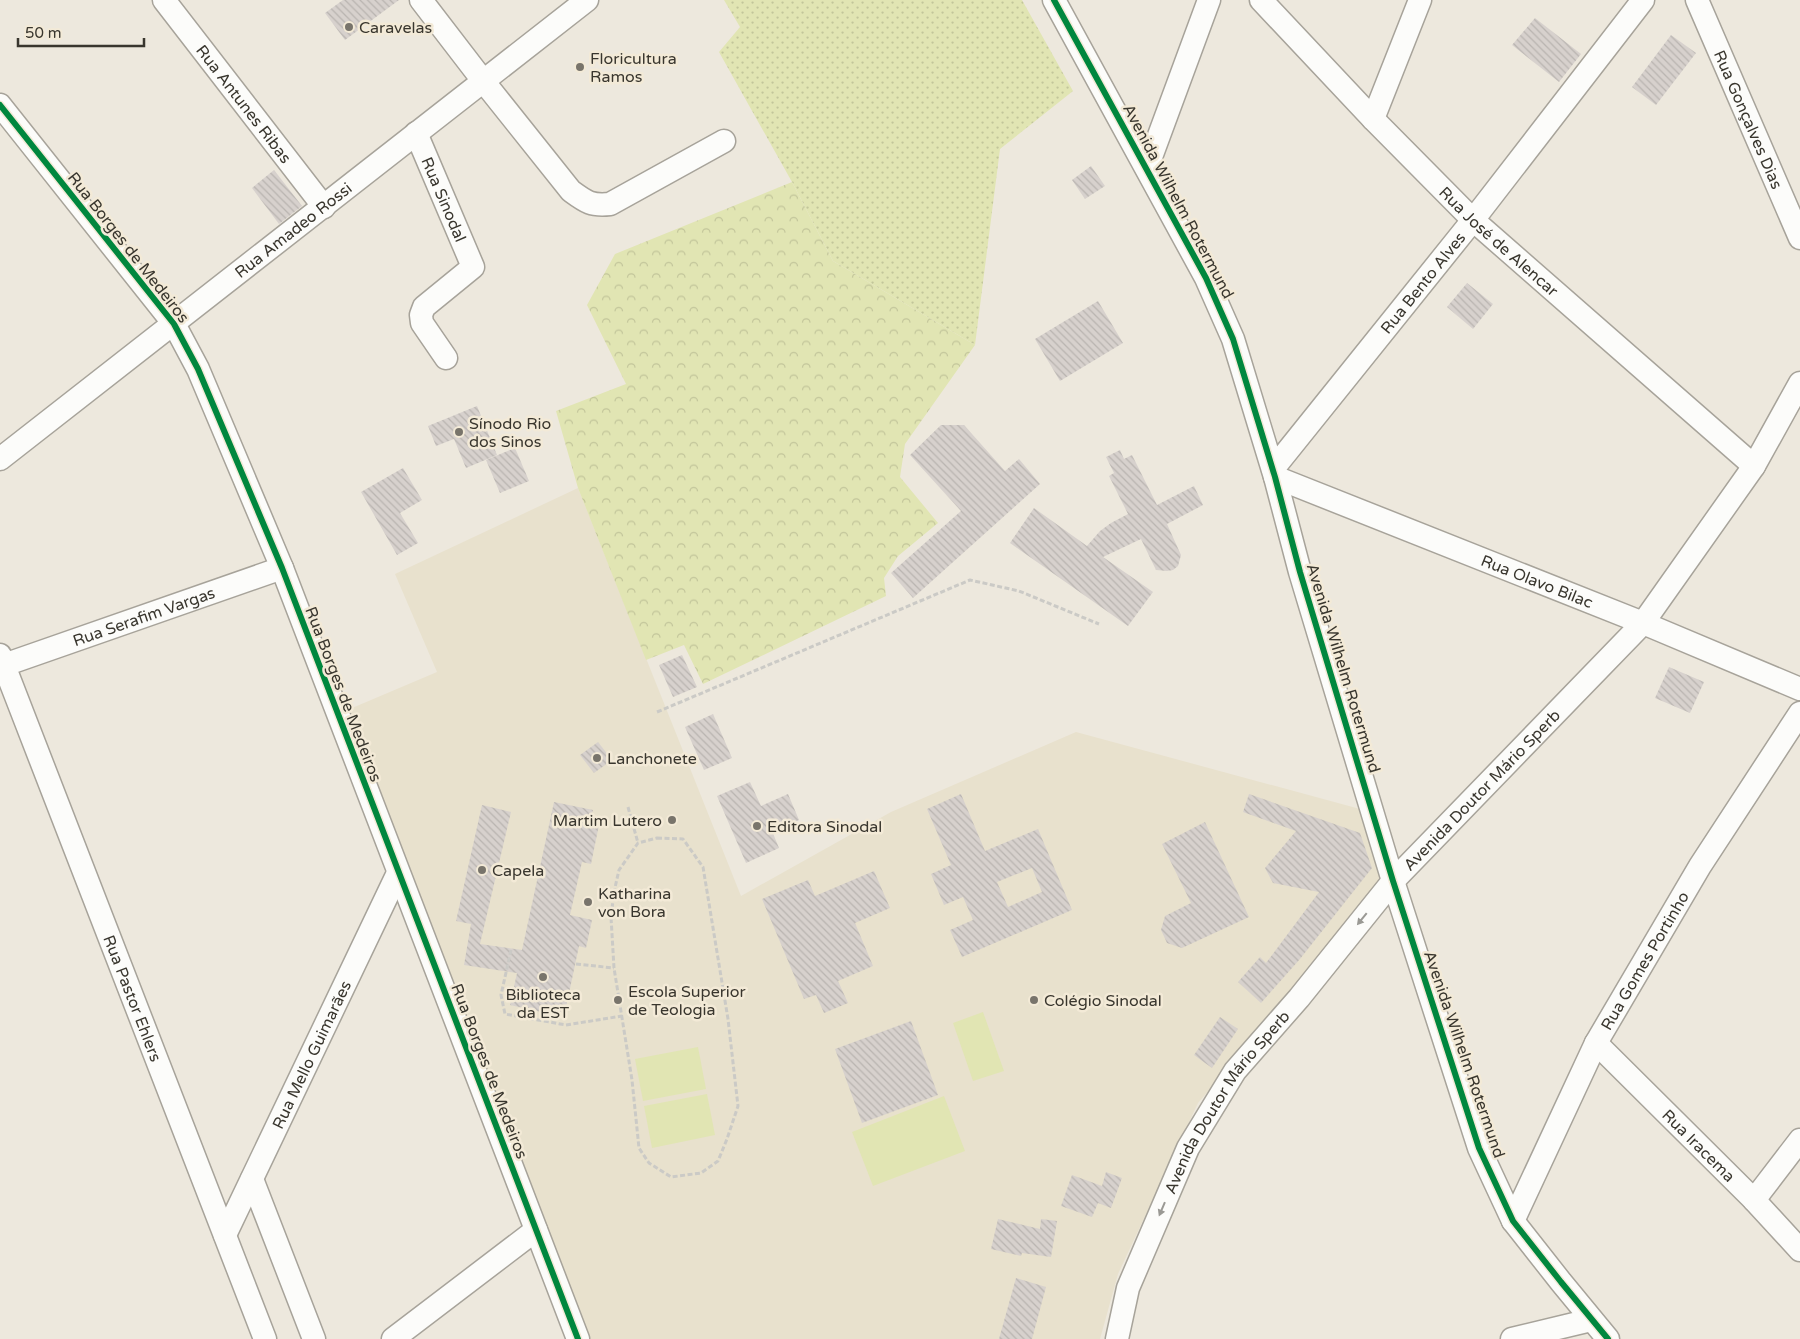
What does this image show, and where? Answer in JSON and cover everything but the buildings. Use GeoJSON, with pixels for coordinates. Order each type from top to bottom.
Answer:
{"type":"FeatureCollection","features":[{"type":"Feature","properties":{"kind":"street","name":"Rua Antunes Ribas"},"geometry":{"type":"LineString","coordinates":[[164,0],[324,208]]}},
{"type":"Feature","properties":{"kind":"street"},"geometry":{"type":"LineString","coordinates":[[421,0],[571,191],[585,202],[598,205],[610,204],[724,141]]}},
{"type":"Feature","properties":{"kind":"street","name":"Rua Amadeo Rossi"},"geometry":{"type":"LineString","coordinates":[[3,451],[174,324],[587,0]]}},
{"type":"Feature","properties":{"kind":"street","name":"Avenida Wilhelm Rotermund"},"geometry":{"type":"LineString","coordinates":[[1054,0],[1206,278],[1233,339],[1274,473],[1300,572],[1393,881],[1479,1148],[1513,1221],[1608,1339]]}},
{"type":"Feature","properties":{"kind":"street"},"geometry":{"type":"LineString","coordinates":[[1147,168],[1209,0]]}},
{"type":"Feature","properties":{"kind":"street","name":"Rua José de Alencar"},"geometry":{"type":"LineString","coordinates":[[1260,0],[1373,119],[1473,220],[1754,466]]}},
{"type":"Feature","properties":{"kind":"street"},"geometry":{"type":"LineString","coordinates":[[1373,119],[1420,0]]}},
{"type":"Feature","properties":{"kind":"street","name":"Rua Bento Alves"},"geometry":{"type":"LineString","coordinates":[[1274,473],[1643,0]]}},
{"type":"Feature","properties":{"kind":"street","name":"Rua Gonçalves Dias"},"geometry":{"type":"LineString","coordinates":[[1697,0],[1800,238]]}},
{"type":"Feature","properties":{"kind":"street","name":"Rua Borges de Medeiros"},"geometry":{"type":"LineString","coordinates":[[0,105],[174,324],[198,369],[282,568],[578,1339]]}},
{"type":"Feature","properties":{"kind":"street","name":"Rua Sinodal"},"geometry":{"type":"LineString","coordinates":[[416,133],[473,267],[424,307],[421,314],[422,323],[446,358]]}},
{"type":"Feature","properties":{"kind":"street","name":"Avenida Doutor Mário Sperb"},"geometry":{"type":"LineString","coordinates":[[1117,1339],[1128,1288],[1188,1148],[1235,1071],[1299,998],[1393,881],[1643,623],[1754,466],[1800,383]]}},
{"type":"Feature","properties":{"kind":"street","name":"Rua Olavo Bilac"},"geometry":{"type":"LineString","coordinates":[[1274,473],[1800,689]]}},
{"type":"Feature","properties":{"kind":"street","name":"Rua Serafim Vargas"},"geometry":{"type":"LineString","coordinates":[[2,660],[282,568]]}},
{"type":"Feature","properties":{"kind":"street","name":"Rua Pastor Ehlers"},"geometry":{"type":"LineString","coordinates":[[2,660],[265,1339]]}},
{"type":"Feature","properties":{"kind":"street","name":"Rua Gomes Portinho"},"geometry":{"type":"LineString","coordinates":[[1513,1221],[1596,1043],[1700,866],[1800,713]]}},
{"type":"Feature","properties":{"kind":"street","name":"Rua Mello Guimarães"},"geometry":{"type":"LineString","coordinates":[[225,1235],[398,873]]}},
{"type":"Feature","properties":{"kind":"street","name":"Rua Iracema"},"geometry":{"type":"LineString","coordinates":[[1596,1043],[1754,1200],[1800,1250]]}},
{"type":"Feature","properties":{"kind":"street"},"geometry":{"type":"LineString","coordinates":[[1754,1200],[1800,1140]]}},
{"type":"Feature","properties":{"kind":"street"},"geometry":{"type":"LineString","coordinates":[[252,1179],[314,1339]]}},
{"type":"Feature","properties":{"kind":"street"},"geometry":{"type":"LineString","coordinates":[[393,1339],[536,1230]]}},
{"type":"Feature","properties":{"kind":"street"},"geometry":{"type":"LineString","coordinates":[[1512,1339],[1592,1320]]}},
{"type":"Feature","properties":{"kind":"path"},"geometry":{"type":"LineString","coordinates":[[657,712],[970,580],[1019,591],[1099,624]]}},
{"type":"Feature","properties":{"kind":"path"},"geometry":{"type":"LineString","coordinates":[[628,808],[638,843]]}},
{"type":"Feature","properties":{"kind":"path"},"geometry":{"type":"LineString","coordinates":[[657,838],[683,839],[703,868],[728,1019],[738,1106],[718,1161],[701,1173],[671,1177],[649,1163],[638,1148],[632,1080],[614,968],[611,917],[619,870],[638,843],[657,838]]}},
{"type":"Feature","properties":{"kind":"path"},"geometry":{"type":"LineString","coordinates":[[511,950],[501,996],[505,1014],[566,1025],[622,1016]]}},
{"type":"Feature","properties":{"kind":"path"},"geometry":{"type":"LineString","coordinates":[[576,964],[614,968]]}},
{"type":"Feature","properties":{"kind":"shaded area"},"geometry":{"type":"Polygon","coordinates":[[[578,488],[741,896],[891,812],[1076,732],[1371,812],[1390,881],[1198,1103],[1118,1274],[1100,1339],[584,1339],[345,711],[437,672],[395,574],[578,488]]]}},
{"type":"Feature","properties":{"kind":"green space"},"geometry":{"type":"Polygon","coordinates":[[[724,0],[1022,0],[1073,91],[1000,149],[975,345],[833,261],[792,182],[719,52],[740,27],[724,0]]]}},
{"type":"Feature","properties":{"kind":"green space"},"geometry":{"type":"Polygon","coordinates":[[[792,182],[833,261],[975,345],[905,444],[900,477],[938,523],[898,556],[884,578],[886,596],[703,684],[684,645],[646,660],[578,488],[556,411],[626,384],[587,305],[615,254],[792,182]]]}},
{"type":"Feature","properties":{"kind":"green space"},"geometry":{"type":"Polygon","coordinates":[[[983,1012],[1004,1071],[973,1081],[953,1023],[983,1012]]]}},
{"type":"Feature","properties":{"kind":"green space"},"geometry":{"type":"Polygon","coordinates":[[[698,1047],[706,1089],[643,1101],[635,1059],[698,1047]]]}},
{"type":"Feature","properties":{"kind":"green space"},"geometry":{"type":"Polygon","coordinates":[[[707,1094],[715,1135],[652,1148],[644,1106],[707,1094]]]}},
{"type":"Feature","properties":{"kind":"green space"},"geometry":{"type":"Polygon","coordinates":[[[944,1096],[965,1151],[873,1186],[852,1132],[944,1096]]]}},
{"type":"Feature","properties":{"kind":"cycle path"},"geometry":{"type":"LineString","coordinates":[[1054,0],[1206,278],[1233,339],[1275,477],[1300,572],[1393,881],[1479,1148],[1513,1221],[1608,1339]]}},
{"type":"Feature","properties":{"kind":"cycle path"},"geometry":{"type":"LineString","coordinates":[[0,105],[174,324],[198,369],[282,568],[578,1339]]}},
{"type":"Feature","properties":{"kind":"place","name":"Caravelas"},"geometry":{"type":"Point","coordinates":[349,27]}},
{"type":"Feature","properties":{"kind":"place","name":"Floricultura Ramos"},"geometry":{"type":"Point","coordinates":[580,67]}},
{"type":"Feature","properties":{"kind":"place","name":"Sínodo Rio dos Sinos"},"geometry":{"type":"Point","coordinates":[459,432]}},
{"type":"Feature","properties":{"kind":"place","name":"Lanchonete"},"geometry":{"type":"Point","coordinates":[597,758]}},
{"type":"Feature","properties":{"kind":"place","name":"Martim Lutero"},"geometry":{"type":"Point","coordinates":[672,820]}},
{"type":"Feature","properties":{"kind":"place","name":"Editora Sinodal"},"geometry":{"type":"Point","coordinates":[757,826]}},
{"type":"Feature","properties":{"kind":"place","name":"Capela"},"geometry":{"type":"Point","coordinates":[482,870]}},
{"type":"Feature","properties":{"kind":"place","name":"Katharina von Bora"},"geometry":{"type":"Point","coordinates":[588,902]}},
{"type":"Feature","properties":{"kind":"place","name":"Biblioteca da EST"},"geometry":{"type":"Point","coordinates":[543,977]}},
{"type":"Feature","properties":{"kind":"place","name":"Escola Superior de Teologia"},"geometry":{"type":"Point","coordinates":[618,1000]}},
{"type":"Feature","properties":{"kind":"place","name":"Colégio Sinodal"},"geometry":{"type":"Point","coordinates":[1034,1000]}}]}
